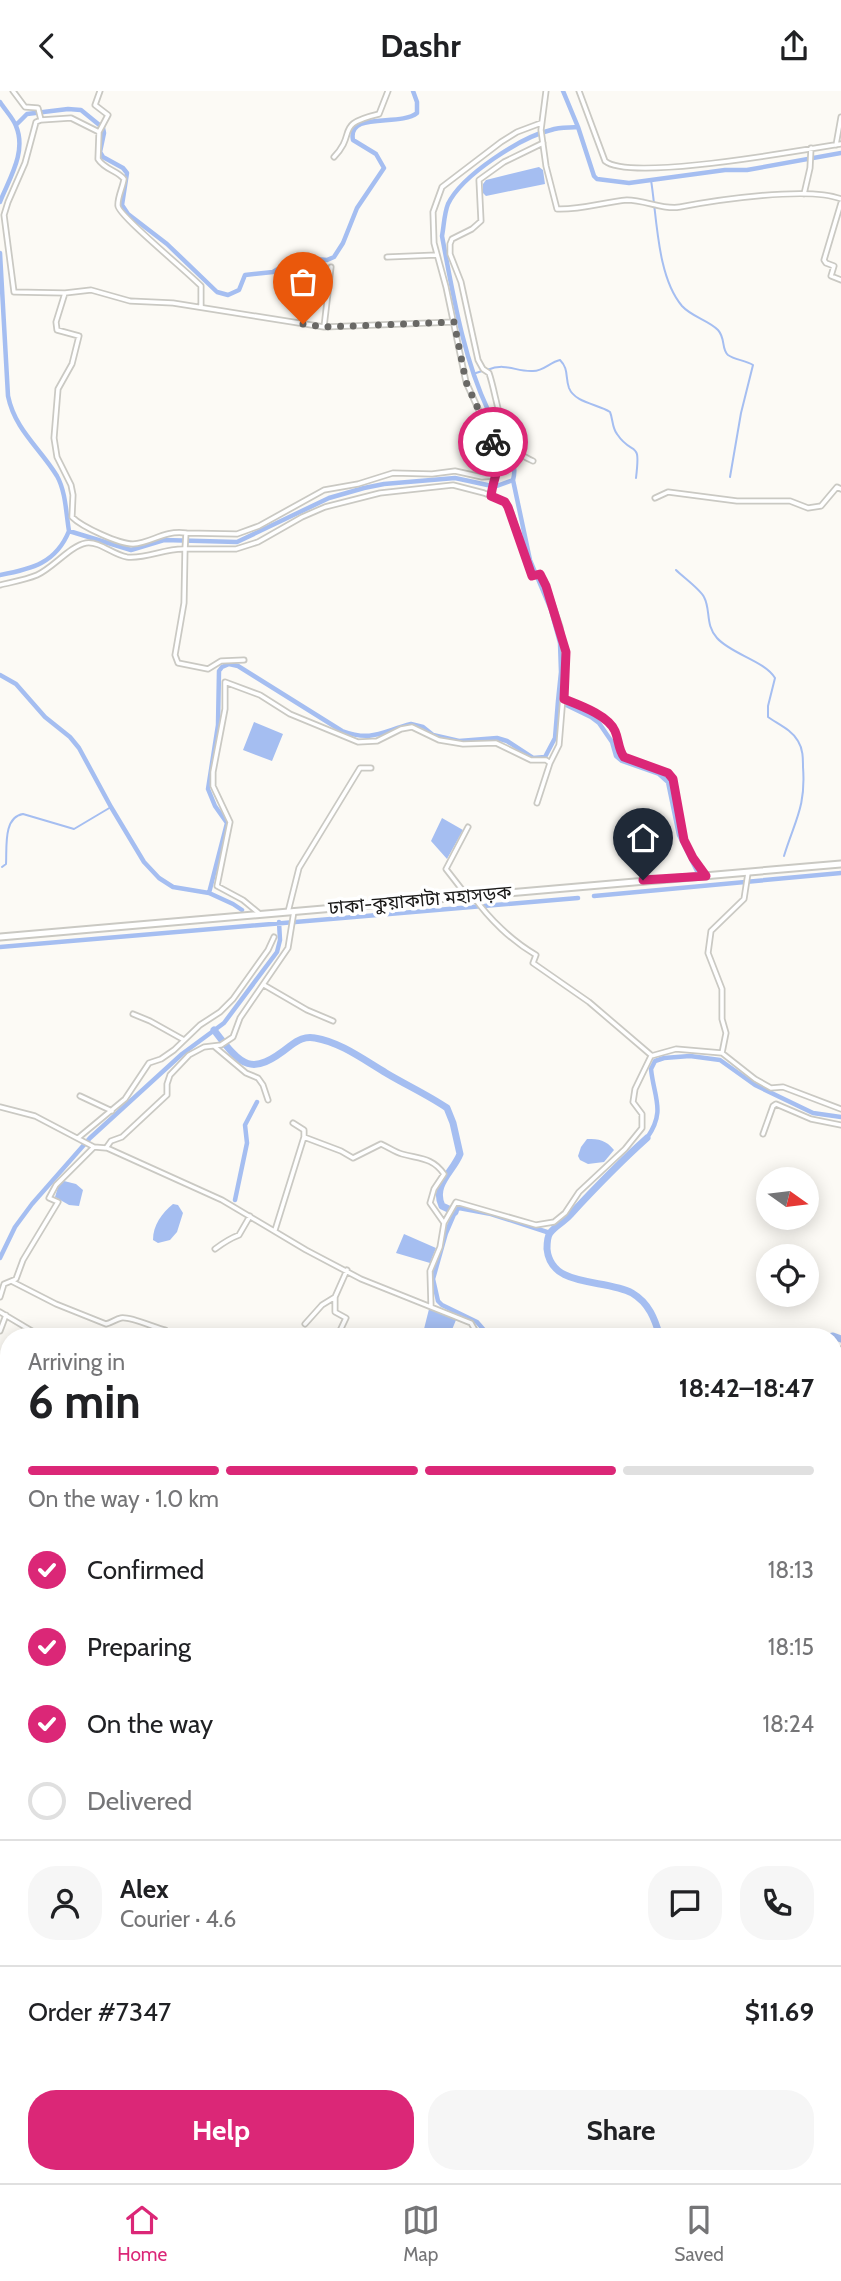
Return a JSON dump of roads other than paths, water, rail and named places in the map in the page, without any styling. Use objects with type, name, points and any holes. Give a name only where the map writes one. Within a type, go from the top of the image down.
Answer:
[{"type":"main road","name":"ঢাকা-কুয়াকাটা মহাসড়ক","points":[[0,937],[841,864]]},
{"type":"street","points":[[13,91],[25,107],[39,109],[41,119]]},
{"type":"street","points":[[100,91],[95,105],[108,115],[100,131],[97,159],[124,179],[118,200],[119,210],[201,286],[201,307]]},
{"type":"street","points":[[334,157],[343,148],[350,125],[357,119],[379,114],[388,91]]},
{"type":"street","points":[[546,91],[541,133],[557,209],[628,200],[679,208],[710,200],[827,195],[841,201],[824,260],[834,266],[831,276],[841,280]]},
{"type":"street","points":[[579,91],[608,165],[623,168],[714,163],[839,145],[841,117]]},
{"type":"street","points":[[100,131],[71,118],[41,119],[36,122],[25,163],[4,215],[14,292],[65,293],[91,290],[130,301],[201,307],[324,327],[454,322]]},
{"type":"street","points":[[491,496],[499,455],[466,382],[432,228],[436,199],[442,187],[501,142],[517,132],[541,123]]},
{"type":"street","points":[[533,461],[520,456],[499,415],[489,373],[478,360],[461,282],[450,254],[450,244],[455,236],[472,229],[481,221],[480,180],[504,162],[543,143]]},
{"type":"street","points":[[804,194],[811,148]]},
{"type":"street","points":[[387,257],[437,255]]},
{"type":"street","points":[[324,327],[331,267]]},
{"type":"street","points":[[65,293],[56,322],[57,330],[79,336],[72,364],[58,389],[54,438],[57,457],[71,485],[72,517],[87,527],[129,544],[168,532],[186,535],[237,534],[259,526],[324,490],[393,473],[432,474],[455,471],[482,477],[494,476]]},
{"type":"street","points":[[0,585],[36,575],[86,543],[130,557],[185,547],[236,549],[258,542],[313,512],[380,493],[453,485],[491,496],[505,502],[532,576],[537,575],[546,586],[566,652],[559,745],[537,803]]},
{"type":"street","points":[[654,498],[668,492],[737,501],[790,501],[808,508],[821,506],[837,487],[841,489]]},
{"type":"street","points":[[186,535],[184,603],[176,655],[178,663],[208,670],[221,661],[244,660]]},
{"type":"street","points":[[260,914],[243,900],[217,886],[230,822],[227,812],[216,797],[212,778],[225,709],[225,682],[260,695],[290,714],[358,743],[377,741],[401,729],[412,727],[434,739],[463,744],[499,744],[527,759],[539,762],[546,760],[550,763]]},
{"type":"street","points":[[564,699],[607,721],[615,731],[624,757],[668,773],[673,779],[684,840],[706,876]]},
{"type":"street","points":[[106,1148],[111,1141],[122,1137],[167,1095],[170,1075],[189,1055],[204,1047],[221,1045],[233,1037],[240,1018],[288,948],[299,868],[360,768],[371,768]]},
{"type":"street","points":[[468,827],[446,869],[497,923],[536,955],[533,963],[589,1002],[651,1056]]},
{"type":"street","points":[[722,1053],[726,1033],[722,1019],[722,989],[708,953],[711,930],[744,899],[748,873]]},
{"type":"street","points":[[78,1138],[125,1099],[149,1063],[161,1059],[233,999],[268,950],[274,937]]},
{"type":"street","points":[[264,985],[333,1021]]},
{"type":"street","points":[[133,1014],[184,1040]]},
{"type":"street","points":[[214,1045],[246,1073],[258,1078],[264,1085],[268,1100]]},
{"type":"street","points":[[431,1306],[428,1278],[440,1247],[444,1223],[456,1202],[536,1225],[554,1222],[565,1213],[579,1192],[625,1149],[642,1128],[642,1114],[633,1102],[635,1090],[651,1056],[676,1049],[722,1053],[755,1079],[771,1087],[783,1087],[841,1109]]},
{"type":"street","points":[[80,1096],[111,1111]]},
{"type":"street","points":[[764,1134],[776,1104],[811,1119],[841,1125]]},
{"type":"street","points":[[0,1107],[35,1116],[94,1147],[106,1148],[222,1200],[382,1288],[471,1323],[474,1328]]},
{"type":"street","points":[[275,1231],[304,1135],[304,1130],[293,1123]]},
{"type":"street","points":[[304,1135],[353,1158],[381,1144],[400,1154],[421,1156],[439,1167],[443,1174],[430,1203],[444,1223]]},
{"type":"street","points":[[0,1297],[4,1284],[16,1279],[23,1260],[58,1202],[49,1198],[56,1185],[94,1147]]},
{"type":"street","points":[[215,1249],[227,1243],[232,1236],[239,1235],[250,1216]]},
{"type":"street","points":[[341,1328],[346,1318],[335,1312],[335,1297],[347,1270]]},
{"type":"street","points":[[11,1281],[56,1304],[106,1324],[130,1317],[139,1323],[158,1328]]},
{"type":"street","points":[[305,1324],[322,1305],[335,1297]]},
{"type":"street","points":[[0,1312],[27,1328]]},
{"type":"street","points":[[1,1328],[6,1315]]},
{"type":"water","points":[[539,167],[543,170],[545,184],[486,196],[483,193],[486,180]]},
{"type":"water","points":[[254,722],[283,734],[272,761],[243,750]]},
{"type":"water","points":[[442,818],[463,830],[447,859],[431,841]]},
{"type":"water","points":[[587,1139],[602,1141],[614,1150],[604,1162],[588,1164],[578,1156]]},
{"type":"water","points":[[64,1181],[76,1184],[83,1190],[79,1206],[69,1205],[55,1197],[58,1187]]},
{"type":"water","points":[[173,1204],[178,1205],[183,1213],[177,1232],[170,1240],[158,1243],[153,1240],[156,1224]]},
{"type":"water","points":[[404,1234],[436,1248],[430,1263],[396,1253]]},
{"type":"water","points":[[429,1309],[456,1320],[453,1328],[424,1328]]},
{"type":"waterway","points":[[16,125],[27,114],[81,110],[103,128],[100,152],[103,157],[127,173],[122,205],[128,214],[167,244],[217,292],[228,295],[239,290],[245,275],[273,272],[303,258],[327,260],[334,257],[343,243],[357,208],[384,168],[376,154],[353,140],[353,131],[366,122],[399,119],[417,113],[413,91]]},
{"type":"waterway","points":[[494,487],[513,480],[513,462],[479,390],[465,347],[442,236],[445,216],[455,193],[494,159],[539,134],[558,128],[578,127],[563,91]]},
{"type":"waterway","points":[[0,102],[13,120],[19,136],[16,165],[0,202]]},
{"type":"waterway","points":[[578,127],[594,176],[597,179],[629,183],[725,170],[747,170],[841,153]]},
{"type":"waterway","points":[[651,180],[663,263],[674,294],[686,310],[718,330],[728,355],[753,365],[730,477]]},
{"type":"waterway","points":[[0,253],[8,396],[22,429],[60,482],[69,531]]},
{"type":"waterway","points":[[487,370],[506,367],[537,371],[560,360],[565,367],[572,393],[581,400],[610,412],[615,432],[636,452],[636,478]]},
{"type":"waterway","points":[[473,374],[482,371]]},
{"type":"waterway","points":[[0,575],[42,563],[57,551],[69,531],[131,550],[164,540],[237,542],[329,498],[364,488],[455,478],[492,486]]},
{"type":"waterway","points":[[513,480],[530,560],[551,610],[560,643],[558,701],[599,723],[612,742],[616,756],[622,761],[659,774],[668,782],[679,835],[698,873]]},
{"type":"waterway","points":[[676,570],[704,597],[709,623],[717,638],[764,667],[775,678],[768,717],[795,737],[801,747],[803,760],[803,793],[784,856]]},
{"type":"waterway","points":[[209,893],[227,823],[215,806],[208,789],[218,725],[219,671],[222,667],[229,664],[238,666],[342,731],[352,734],[376,735],[411,724],[423,727],[433,735],[459,741],[497,738],[507,741],[533,758],[545,757],[555,738],[558,701]]},
{"type":"waterway","points":[[0,675],[16,684],[45,717],[79,748],[144,862],[159,878],[173,887],[209,893],[242,910]]},
{"type":"waterway","points":[[2,867],[6,864],[9,827],[17,816],[23,814],[74,829],[111,807]]},
{"type":"waterway","points":[[594,896],[841,873]]},
{"type":"waterway","points":[[0,947],[578,898]]},
{"type":"waterway","points":[[0,1258],[15,1227],[32,1204],[90,1138],[182,1054],[224,1023],[277,952],[280,940],[279,922]]},
{"type":"waterway","points":[[214,1030],[240,1059],[256,1064],[266,1062],[302,1039],[311,1038],[334,1043],[447,1108],[460,1154],[441,1185],[440,1198],[442,1206],[455,1212]]},
{"type":"waterway","points":[[647,1138],[657,1112],[651,1069],[655,1061],[664,1058],[690,1056],[720,1060],[755,1085],[813,1113],[841,1117]]},
{"type":"waterway","points":[[235,1200],[247,1143],[245,1125],[257,1102]]},
{"type":"waterway","points":[[647,1138],[552,1231],[548,1236],[547,1249],[551,1262],[558,1271],[569,1277],[621,1288],[638,1297],[650,1312],[657,1328]]},
{"type":"waterway","points":[[482,1328],[477,1322],[438,1301],[433,1279],[455,1212],[459,1208],[491,1214],[550,1233]]}]
